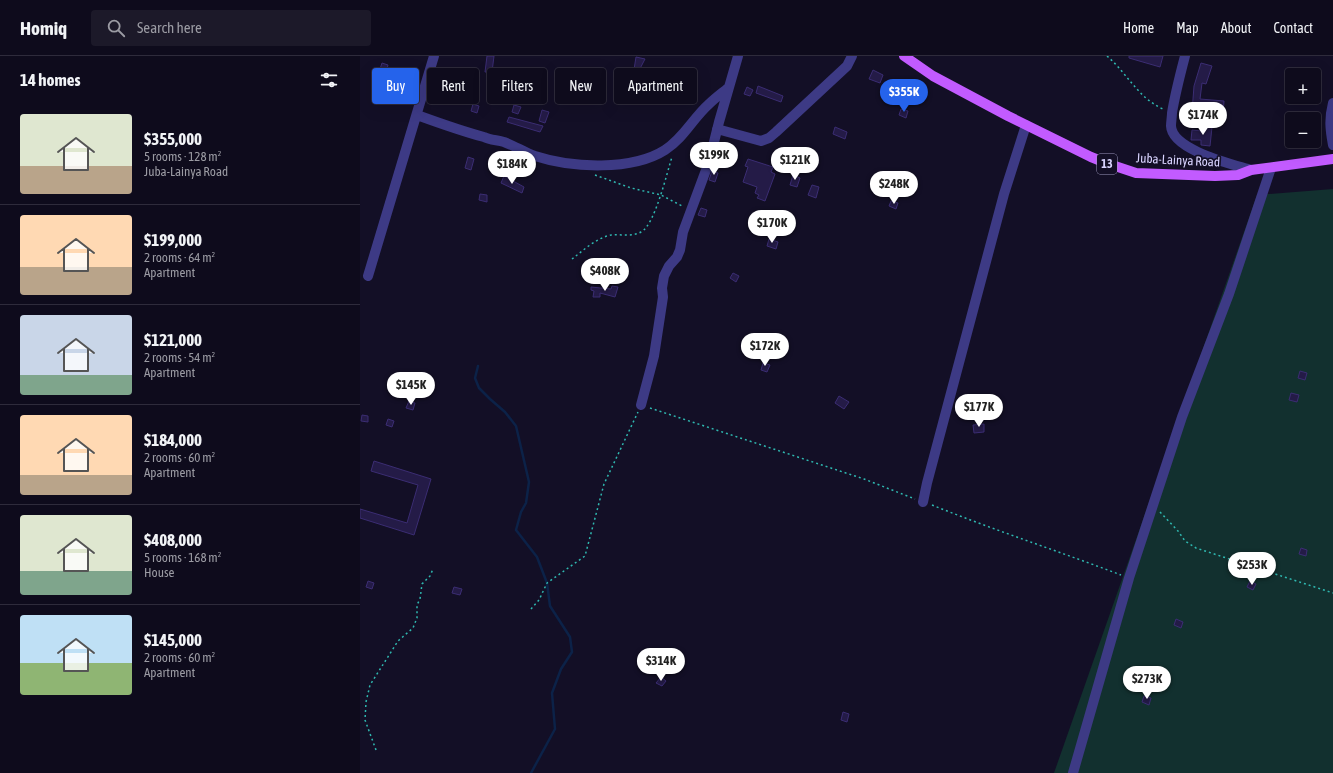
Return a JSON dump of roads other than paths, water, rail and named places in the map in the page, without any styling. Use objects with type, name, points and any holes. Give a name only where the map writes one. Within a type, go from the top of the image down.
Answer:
[{"type":"main road","name":"Juba-Lainya Road","points":[[904,56],[933,76],[1026,125],[1098,160],[1136,173],[1215,176],[1238,175],[1252,170],[1333,159]]},
{"type":"street","points":[[368,276],[434,56]]},
{"type":"street","points":[[641,405],[654,356],[663,297],[662,288],[664,276],[680,250],[683,232],[709,162],[728,88],[738,56]]},
{"type":"street","points":[[717,129],[761,141],[769,138],[847,66],[852,56]]},
{"type":"street","points":[[1185,56],[1174,97],[1171,127],[1174,136],[1193,149],[1212,158],[1252,170]]},
{"type":"street","points":[[417,115],[485,138],[509,144],[535,156],[571,163],[606,165],[634,163],[664,151],[676,143],[709,104],[728,88]]},
{"type":"street","points":[[1333,103],[1330,124],[1333,146]]},
{"type":"street","points":[[923,502],[1004,194],[1026,125]]},
{"type":"street","points":[[1073,773],[1129,578],[1153,504],[1182,416],[1229,294],[1271,168]]},
{"type":"waterway","points":[[478,366],[475,378],[479,388],[505,412],[516,426],[529,482],[526,503],[521,512],[516,530],[537,557],[547,583],[550,606],[570,637],[572,652],[561,669],[552,693],[555,729],[531,773]]}]
